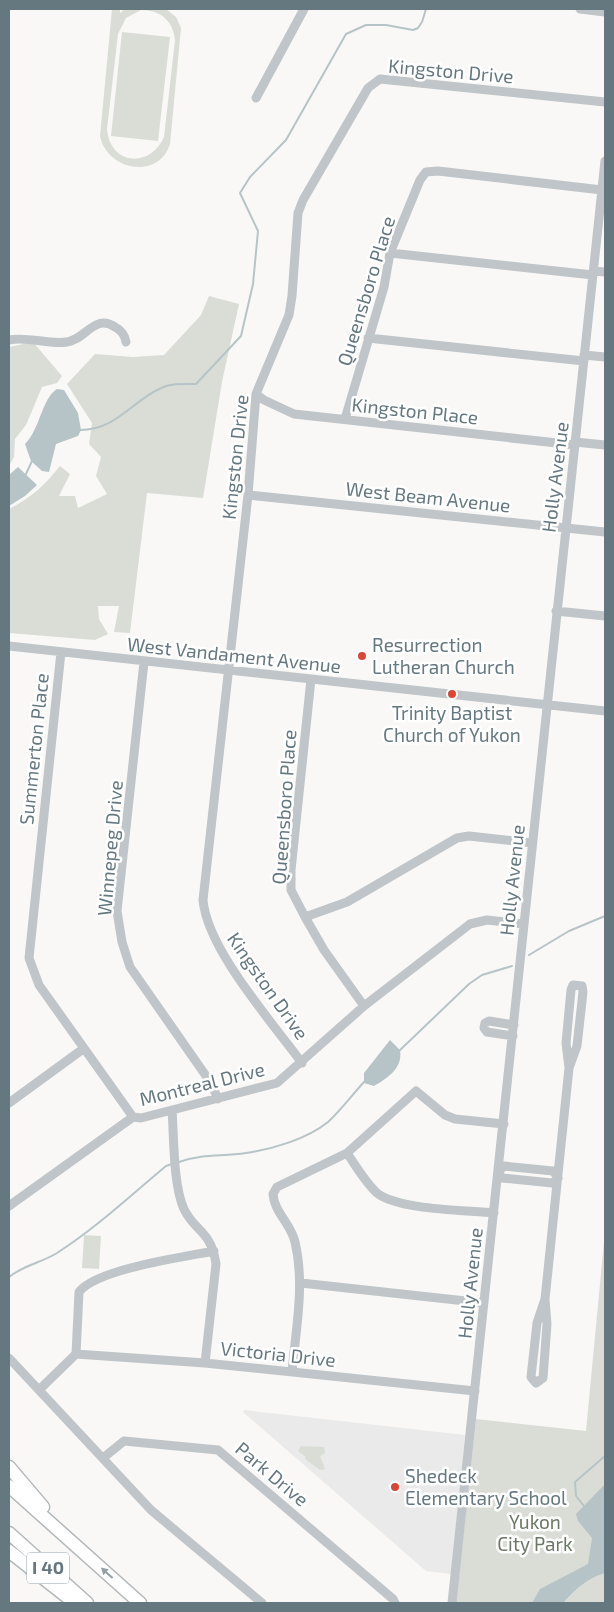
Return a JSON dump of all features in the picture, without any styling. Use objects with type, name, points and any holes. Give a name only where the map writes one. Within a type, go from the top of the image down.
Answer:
[{"type":"highway","points":[[9,1468],[74,1544]]},
{"type":"highway","name":"I 40","points":[[9,1486],[140,1603]]},
{"type":"highway","name":"I 40","points":[[9,1533],[87,1603]]},
{"type":"highway","points":[[9,1552],[75,1603]]},
{"type":"street","points":[[256,98],[304,9]]},
{"type":"street","points":[[580,9],[605,12]]},
{"type":"street","name":"Kingston Drive","points":[[302,1063],[222,954],[204,914],[248,494],[256,394],[289,315],[298,213],[303,200],[368,88],[380,79],[605,102]]},
{"type":"street","name":"Holly Avenue","points":[[452,1603],[476,1392],[556,611],[605,161]]},
{"type":"street","name":"Queensboro Place","points":[[344,419],[384,287],[390,253],[420,180],[426,172],[438,171],[603,188]]},
{"type":"street","points":[[390,253],[593,273],[605,272]]},
{"type":"street","points":[[9,340],[22,338],[66,343],[73,341],[96,324],[103,324],[118,328],[125,337],[126,342]]},
{"type":"street","points":[[368,338],[584,358],[605,357]]},
{"type":"street","name":"Kingston Place","points":[[256,394],[264,400],[294,414],[575,444],[605,445]]},
{"type":"street","name":"West Beam Avenue","points":[[248,494],[605,532]]},
{"type":"street","points":[[556,611],[605,616]]},
{"type":"street","name":"West Vandament Avenue","points":[[9,646],[605,711]]},
{"type":"street","name":"Summerton Place","points":[[61,652],[29,958],[39,985],[133,1117]]},
{"type":"street","name":"Winnepeg Drive","points":[[144,662],[118,912],[122,942],[130,967],[211,1083],[218,1098]]},
{"type":"street","name":"Queensboro Place","points":[[311,680],[291,870],[291,890],[324,950],[364,1006]]},
{"type":"street","points":[[305,917],[348,902],[457,838],[469,836],[532,843]]},
{"type":"street","name":"Montreal Drive","points":[[9,1206],[133,1117],[141,1118],[277,1083],[302,1063],[364,1006],[470,924],[487,920],[524,924]]},
{"type":"street","points":[[545,1299],[548,1324],[543,1378],[536,1383],[531,1377],[536,1332],[545,1299],[558,1178],[569,1068],[566,1043],[571,990],[573,985],[578,984],[582,986],[583,992],[577,1046],[569,1068]]},
{"type":"street","points":[[513,1036],[488,1032],[484,1028],[485,1023],[489,1021],[514,1024]]},
{"type":"street","points":[[9,1103],[83,1048]]},
{"type":"street","points":[[292,1372],[301,1283],[292,1230],[273,1203],[272,1194],[277,1187],[347,1153],[416,1091],[445,1115],[455,1119],[504,1124]]},
{"type":"street","points":[[172,1110],[179,1194],[185,1210],[208,1237],[214,1251],[216,1264],[205,1363]]},
{"type":"street","points":[[347,1153],[368,1184],[388,1200],[404,1204],[494,1213]]},
{"type":"street","points":[[498,1172],[502,1178],[552,1183],[558,1178]]},
{"type":"street","points":[[40,1389],[76,1354],[79,1292],[85,1285],[132,1268],[214,1251]]},
{"type":"street","points":[[301,1283],[484,1302]]},
{"type":"street","name":"Victoria Drive","points":[[76,1354],[205,1363],[476,1392]]},
{"type":"street","points":[[9,1358],[151,1510],[262,1603]]},
{"type":"street","name":"Park Drive","points":[[103,1458],[124,1440],[218,1450],[393,1599],[395,1603]]},
{"type":"shaded area","points":[[57,389],[64,390],[78,413],[81,430],[78,436],[56,444],[49,472],[42,471],[31,461],[25,444],[30,438],[48,399]]},
{"type":"shaded area","points":[[18,467],[37,485],[25,496],[9,506],[9,475]]},
{"type":"shaded area","points":[[390,1040],[400,1050],[397,1067],[389,1076],[374,1086],[364,1083],[364,1073]]},
{"type":"shaded area","name":"Shedeck Elementary School","points":[[244,1410],[465,1435],[451,1574],[426,1571],[243,1412]]},
{"type":"shaded area","points":[[605,1484],[605,1573],[582,1585],[563,1603],[532,1603],[540,1589],[588,1564],[592,1538],[578,1521],[576,1514]]},
{"type":"green space","points":[[112,9],[120,9],[120,13],[125,9],[166,9],[176,17],[181,28],[170,144],[164,155],[155,163],[145,167],[134,167],[112,157],[105,148],[100,136]],"holes":[[[141,10],[160,14],[169,22],[175,40],[164,137],[158,147],[150,154],[141,158],[131,158],[123,156],[115,150],[107,129],[118,34],[126,18]]]},
{"type":"green space","points":[[122,32],[170,37],[158,141],[111,136]]},
{"type":"green space","points":[[209,296],[239,304],[222,382],[203,498],[147,493],[130,633],[114,632],[119,606],[98,606],[99,619],[108,634],[95,640],[9,633],[9,509],[37,490],[60,466],[70,474],[59,496],[75,496],[78,508],[107,494],[96,476],[101,457],[89,444],[92,423],[67,384],[95,354],[133,357],[164,355],[201,315]]},
{"type":"green space","points":[[33,342],[62,376],[57,383],[42,387],[26,425],[15,439],[14,457],[9,466],[9,347]]},
{"type":"green space","name":"Yukon City Park","points":[[605,1231],[605,1603],[456,1603],[476,1419],[586,1431]]},
{"type":"green space","points":[[84,1235],[101,1236],[99,1269],[82,1268]]},
{"type":"green space","points":[[301,1446],[324,1447],[325,1453],[320,1456],[325,1469],[320,1470],[305,1459],[306,1457],[298,1451]]},
{"type":"waterway","points":[[79,430],[92,429],[113,421],[141,400],[165,386],[196,384],[241,336],[253,284],[258,231],[240,193],[250,177],[286,140],[346,34],[366,25],[386,25],[413,30],[418,28],[422,22],[426,9]]},
{"type":"waterway","points":[[26,474],[32,461]]},
{"type":"waterway","points":[[529,955],[569,931],[605,916]]},
{"type":"waterway","points":[[399,1051],[469,984],[482,975],[512,966]]},
{"type":"waterway","points":[[179,1162],[197,1157],[256,1151],[300,1138],[328,1122],[364,1082]]},
{"type":"waterway","points":[[9,1277],[57,1253],[113,1211],[166,1166],[172,1164]]},
{"type":"waterway","points":[[584,1506],[576,1496],[575,1482],[605,1456]]},
{"type":"place","name":"Resurrection Lutheran Church","points":[[362,656]]},
{"type":"place","name":"Trinity Baptist Church of Yukon","points":[[452,694]]},
{"type":"place","name":"Shedeck Elementary School","points":[[395,1487]]}]
